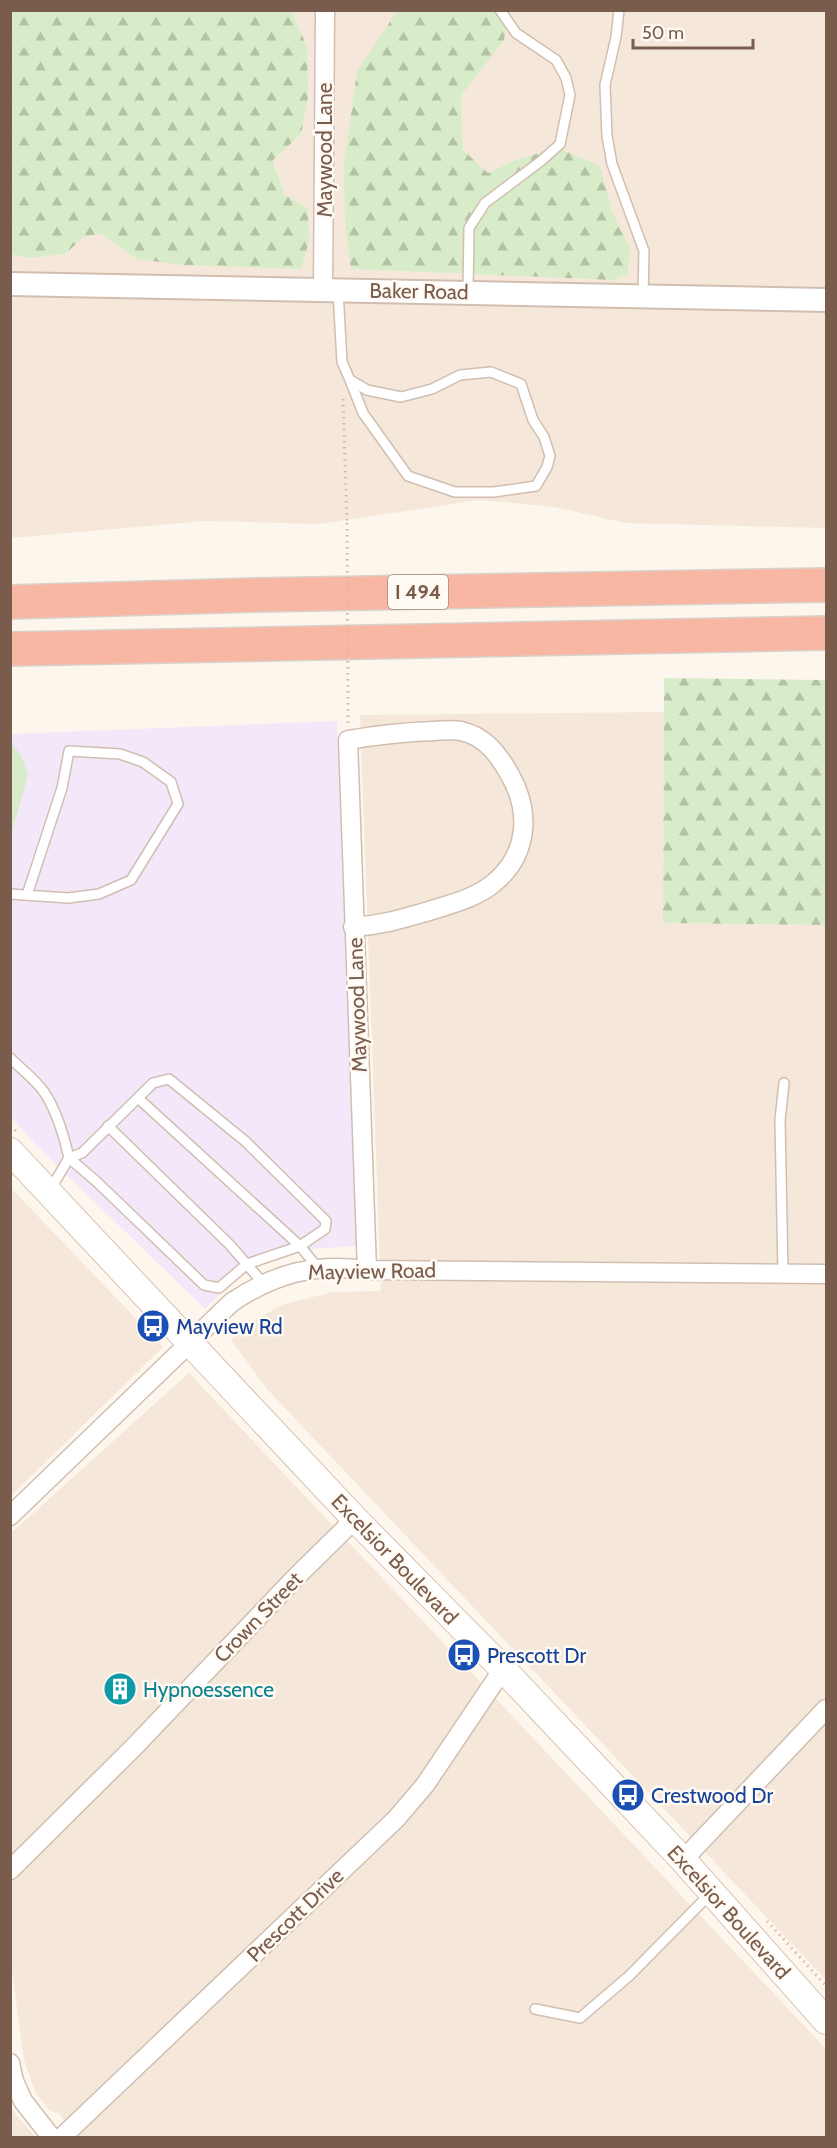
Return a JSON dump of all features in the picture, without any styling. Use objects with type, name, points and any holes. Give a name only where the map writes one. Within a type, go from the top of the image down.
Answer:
[{"type":"highway","name":"I 494","points":[[10,602],[255,595],[826,585]]},
{"type":"highway","name":"I 494","points":[[10,649],[826,633]]},
{"type":"main road","name":"Excelsior Boulevard","points":[[10,1152],[355,1519],[502,1669],[683,1860],[826,2021]]},
{"type":"street","name":"Maywood Lane","points":[[325,10],[331,289]]},
{"type":"street","name":"Baker Road","points":[[10,284],[826,300]]},
{"type":"street","name":"Maywood Lane","points":[[354,927],[382,925],[466,899],[496,882],[509,867],[524,833],[521,798],[511,777],[490,746],[476,736],[460,730],[348,740],[354,927],[367,1269]]},
{"type":"street","name":"Mayview Road","points":[[10,1516],[232,1302],[263,1283],[284,1275],[318,1268],[348,1267],[826,1274]]},
{"type":"street","name":"Crown Street","points":[[10,1870],[134,1747],[296,1576],[355,1519]]},
{"type":"street","name":"Prescott Drive","points":[[61,2138],[396,1819],[424,1785],[502,1669]]},
{"type":"street","points":[[683,1860],[826,1709]]},
{"type":"street","points":[[10,2062],[14,2081],[23,2101],[52,2138]]},
{"type":"lane","points":[[468,292],[469,228],[485,203],[560,144],[570,95],[566,78],[556,60],[516,33],[500,10]]},
{"type":"lane","points":[[619,10],[616,37],[605,85],[607,136],[612,164],[644,251],[643,296]]},
{"type":"lane","points":[[331,289],[338,319],[342,362],[363,413],[408,476],[455,492],[494,492],[536,486],[548,467],[550,456],[547,446],[533,420],[521,384],[492,372],[460,375],[432,389],[401,397],[367,390],[350,380]]},
{"type":"lane","points":[[10,894],[68,898],[99,894],[131,880],[178,804],[171,782],[142,762],[120,754],[69,751],[62,788],[27,895]]},
{"type":"lane","points":[[10,1058],[42,1090],[51,1103],[69,1158],[98,1182],[204,1285],[219,1288],[247,1264],[300,1246],[325,1229],[326,1221],[245,1141],[169,1079],[153,1083],[82,1153],[69,1158],[48,1192]]},
{"type":"lane","points":[[783,1274],[780,1120],[784,1083]]},
{"type":"lane","points":[[138,1098],[300,1246],[318,1268]]},
{"type":"lane","points":[[108,1126],[222,1237],[263,1283]]},
{"type":"lane","points":[[535,2009],[580,2018],[629,1976],[712,1892]]},
{"type":"path","points":[[343,396],[347,523],[348,715]]},
{"type":"shaded area","points":[[292,11],[397,11],[357,73],[344,165],[351,269],[613,280],[628,274],[630,248],[612,211],[600,166],[515,160],[488,173],[463,150],[461,96],[504,40],[509,11],[826,11],[826,528],[625,523],[555,507],[480,500],[319,524],[205,521],[11,538],[11,254],[30,258],[65,254],[85,235],[102,234],[137,259],[284,194],[273,159],[301,134],[307,47]]},
{"type":"shaded area","points":[[664,712],[663,923],[826,925],[826,1980],[267,1389],[231,1340],[247,1324],[284,1304],[333,1292],[381,1291],[360,715]]},
{"type":"shaded area","points":[[337,721],[359,1246],[310,1249],[268,1261],[232,1282],[205,1309],[35,1144],[11,1117],[11,734]]},
{"type":"shaded area","points":[[11,1188],[163,1347],[11,1496]]},
{"type":"shaded area","points":[[189,1373],[826,2049],[826,2137],[75,2137],[60,2114],[49,2110],[35,2092],[24,2060],[11,1964],[10,1534]]},
{"type":"shaded area","points":[[10,2105],[16,2115],[36,2137],[11,2137]]},
{"type":"green space","points":[[11,10],[292,11],[307,47],[308,97],[301,134],[273,160],[284,194],[308,209],[309,241],[301,269],[183,265],[137,259],[101,234],[85,236],[65,254],[30,258],[11,254]]},
{"type":"green space","points":[[397,11],[509,11],[504,40],[461,96],[463,150],[488,173],[515,160],[558,148],[600,166],[612,211],[630,248],[628,274],[613,280],[351,269],[345,223],[344,165],[357,72]]},
{"type":"green space","points":[[664,678],[826,680],[826,925],[663,923]]},
{"type":"green space","points":[[10,742],[21,755],[28,775],[12,832],[10,832]]},
{"type":"place","name":"Mayview Rd","points":[[153,1326]]},
{"type":"place","name":"Prescott Dr","points":[[464,1655]]},
{"type":"place","name":"Hypnoessence","points":[[120,1689]]},
{"type":"place","name":"Crestwood Dr","points":[[628,1795]]}]
